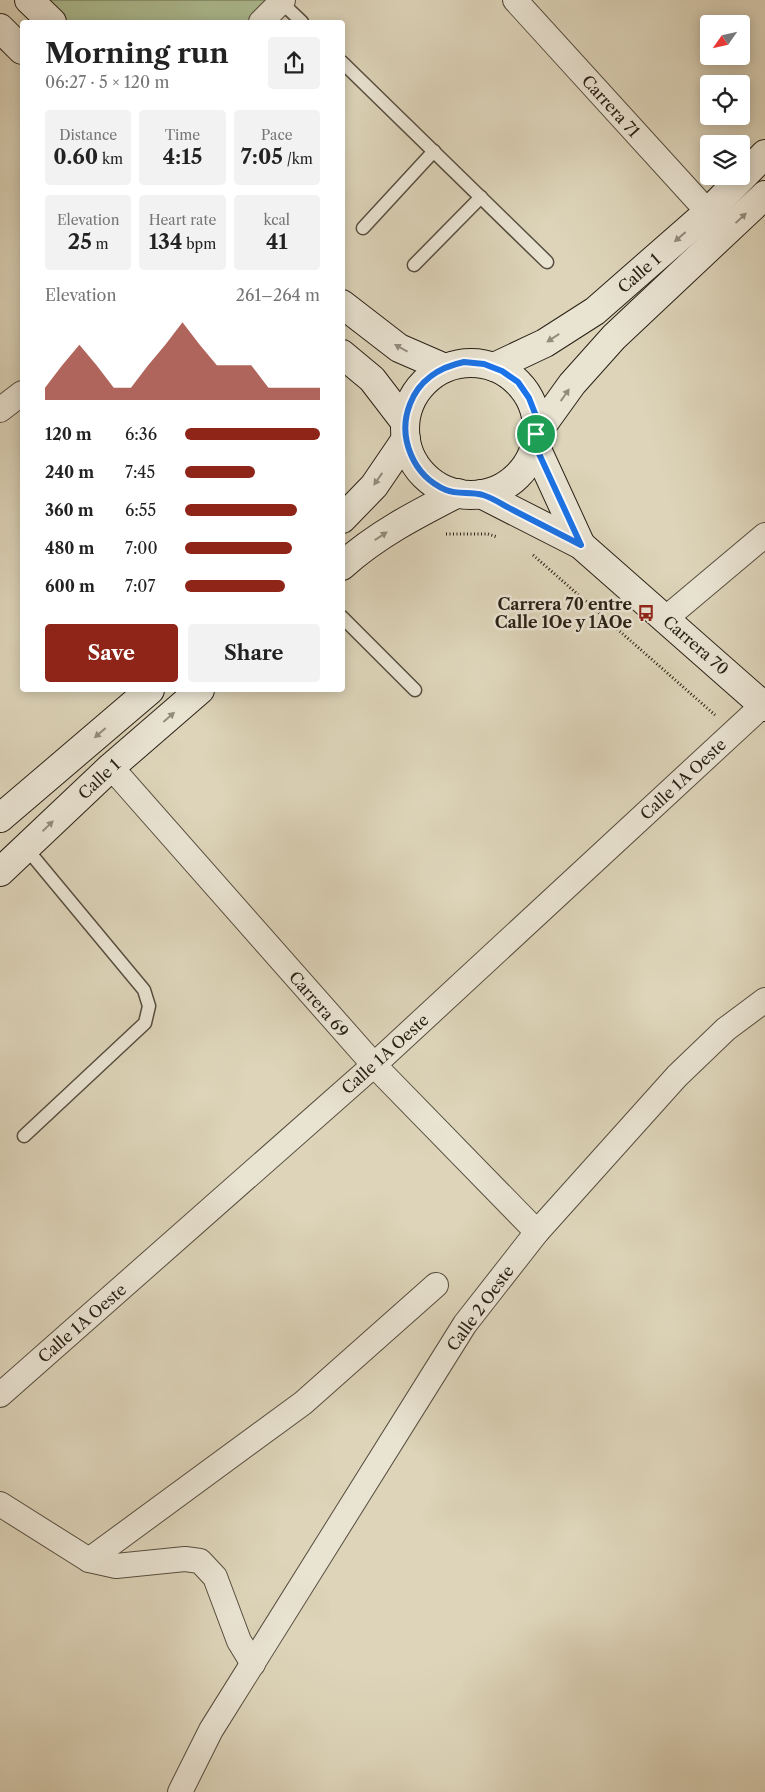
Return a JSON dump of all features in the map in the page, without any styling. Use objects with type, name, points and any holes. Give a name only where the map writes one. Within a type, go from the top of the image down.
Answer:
[{"type":"street","points":[[29,0],[50,20]]},
{"type":"street","name":"Carrera 71","points":[[515,0],[708,212]]},
{"type":"street","points":[[263,20],[282,1]]},
{"type":"street","name":"Calle 1","points":[[494,367],[545,343],[595,311],[708,212],[765,154]]},
{"type":"street","name":"Calle 1","points":[[536,440],[572,384],[614,336],[765,195]]},
{"type":"street","points":[[345,306],[399,348],[445,368]]},
{"type":"street","points":[[345,356],[372,379],[406,431],[415,464],[424,474],[439,486],[470,494]]},
{"type":"street","points":[[345,516],[374,486],[406,431],[410,403],[428,378],[445,368],[464,362],[494,367],[518,382],[529,398],[536,416],[536,440],[524,468],[516,478],[505,485],[470,494],[407,519],[360,550],[345,563]]},
{"type":"street","points":[[0,410],[20,395]]},
{"type":"street","name":"Carrera 70","points":[[536,440],[581,545]]},
{"type":"street","name":"Carrera 70","points":[[470,494],[581,545],[764,706]]},
{"type":"street","points":[[665,618],[765,535]]},
{"type":"street","name":"Calle 1","points":[[0,818],[148,692]]},
{"type":"street","name":"Calle 1","points":[[0,872],[111,767],[198,692]]},
{"type":"street","name":"Calle 1A Oeste","points":[[0,1395],[374,1065],[764,706]]},
{"type":"street","name":"Carrera 69","points":[[111,767],[374,1065],[536,1232]]},
{"type":"street","name":"Calle 2 Oeste","points":[[180,1792],[211,1730],[465,1324],[536,1232],[677,1076],[726,1029],[765,1000]]},
{"type":"street","points":[[89,1560],[303,1403],[436,1285]]},
{"type":"street","points":[[0,1504],[89,1560],[116,1566],[185,1559],[200,1561],[215,1577],[240,1640],[253,1664]]},
{"type":"lane","points":[[282,1],[300,20]]},
{"type":"lane","points":[[345,65],[547,262]]},
{"type":"lane","points":[[363,228],[434,151]]},
{"type":"lane","points":[[414,265],[481,197]]},
{"type":"lane","points":[[345,620],[415,690]]},
{"type":"lane","points":[[24,1136],[144,1023],[149,1006],[144,990],[26,848]]},
{"type":"path","points":[[443,534],[488,534],[506,540]]},
{"type":"path","points":[[530,552],[734,732]]},
{"type":"green space","points":[[29,0],[283,0],[263,20],[50,20]]},
{"type":"place","name":"Carrera 70 entre Calle 1Oe y 1AOe","points":[[646,613]]},
{"type":"route","points":[[464,362],[494,367],[518,382],[533,406],[537,425],[536,434],[535,445],[581,545],[481,494],[458,493],[434,483],[415,464],[406,439],[405,422],[410,403],[421,385],[436,372],[464,362]]}]
